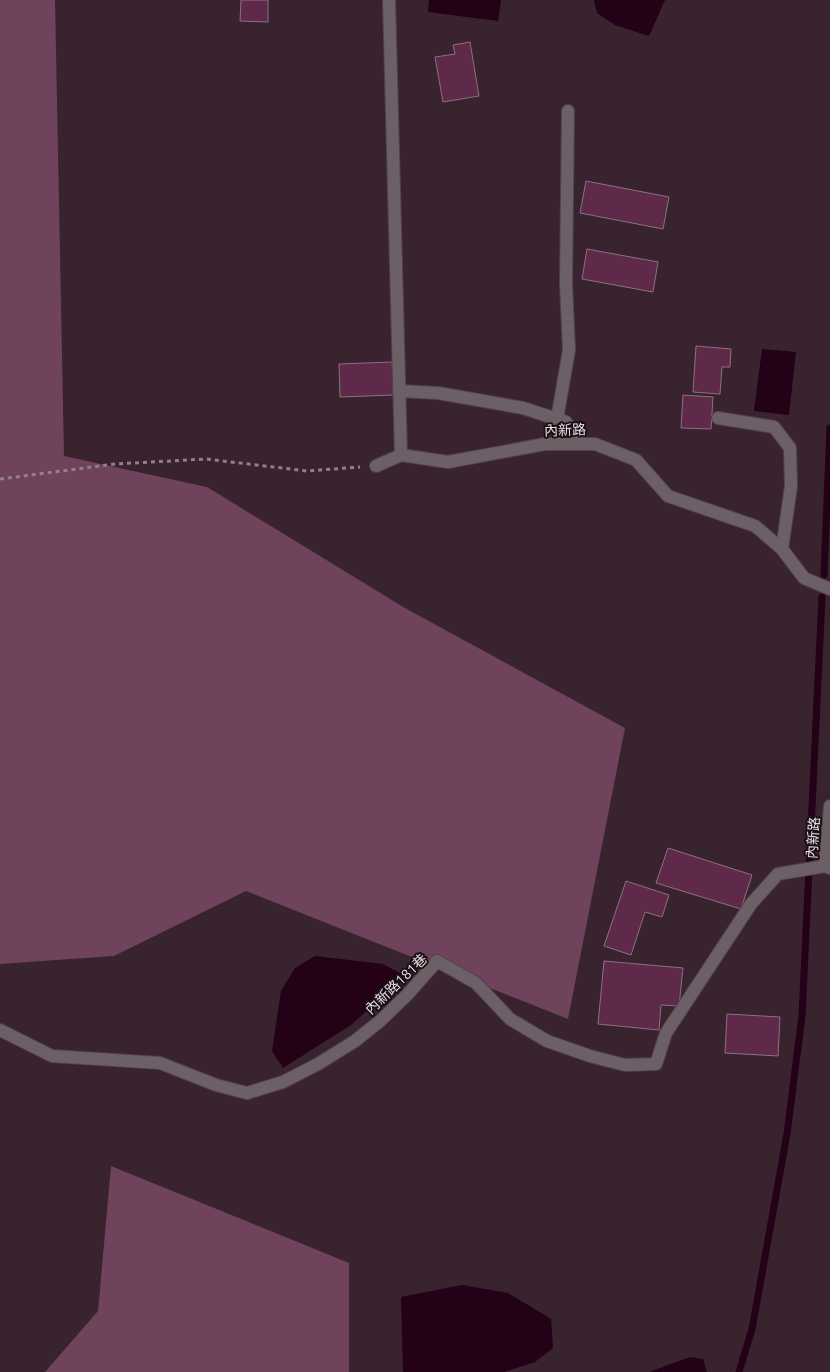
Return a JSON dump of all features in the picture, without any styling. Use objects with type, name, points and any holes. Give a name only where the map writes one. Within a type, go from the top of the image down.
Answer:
[{"type":"street","points":[[376,466],[401,455],[389,0]]},
{"type":"street","points":[[557,419],[569,350],[566,284],[568,111]]},
{"type":"street","points":[[399,391],[447,395],[523,408],[566,422],[582,444]]},
{"type":"street","points":[[718,418],[774,427],[790,448],[791,486],[782,549]]},
{"type":"street","name":"內新路","points":[[401,455],[448,462],[544,444],[595,444],[636,460],[668,496],[755,526],[782,549],[804,578],[830,589]]},
{"type":"street","name":"內新路","points":[[828,867],[830,806]]},
{"type":"street","name":"內新路181巷","points":[[0,1030],[52,1056],[160,1063],[216,1085],[247,1093],[283,1082],[318,1064],[355,1041],[380,1021],[407,995],[437,961],[476,983],[510,1019],[547,1041],[590,1056],[626,1065],[656,1064],[666,1032],[751,904],[778,874],[828,867]]},
{"type":"path","points":[[0,479],[115,464],[206,459],[308,471],[376,466]]},
{"type":"shaded area","points":[[0,0],[55,0],[64,456],[207,487],[405,608],[625,728],[568,1019],[246,891],[114,956],[0,964]]},
{"type":"shaded area","points":[[429,0],[501,0],[498,21],[428,12]]},
{"type":"shaded area","points":[[594,0],[665,0],[649,36],[615,25],[597,13]]},
{"type":"shaded area","points":[[762,349],[796,352],[789,415],[754,411]]},
{"type":"shaded area","points":[[315,956],[383,964],[405,976],[351,1025],[283,1068],[272,1051],[281,991],[295,968]]},
{"type":"shaded area","points":[[111,1166],[349,1263],[349,1372],[45,1372],[98,1311]]},
{"type":"shaded area","points":[[462,1285],[508,1293],[551,1319],[553,1348],[535,1362],[504,1372],[403,1372],[401,1297]]},
{"type":"shaded area","points":[[690,1357],[703,1359],[707,1372],[649,1372]]},
{"type":"building","points":[[241,0],[268,0],[268,22],[240,21]]},
{"type":"building","points":[[470,42],[479,96],[443,102],[435,57],[455,54],[453,45]]},
{"type":"building","points":[[586,181],[669,197],[663,229],[580,213]]},
{"type":"building","points":[[587,249],[658,262],[653,292],[582,279]]},
{"type":"building","points":[[696,346],[731,349],[730,367],[722,367],[720,394],[693,392]]},
{"type":"building","points":[[392,362],[394,395],[340,397],[339,364]]},
{"type":"building","points":[[683,395],[713,397],[711,429],[681,428]]},
{"type":"building","points":[[668,848],[752,875],[741,909],[656,883]]},
{"type":"building","points":[[626,881],[669,895],[662,917],[645,912],[631,955],[604,946]]},
{"type":"building","points":[[604,961],[683,968],[679,1006],[661,1005],[659,1030],[598,1024]]},
{"type":"building","points":[[727,1014],[780,1017],[778,1056],[725,1053]]},
{"type":"waterway","points":[[824,575],[830,428]]},
{"type":"waterway","points":[[739,1372],[752,1329],[787,1134],[802,1016],[822,597]]}]
